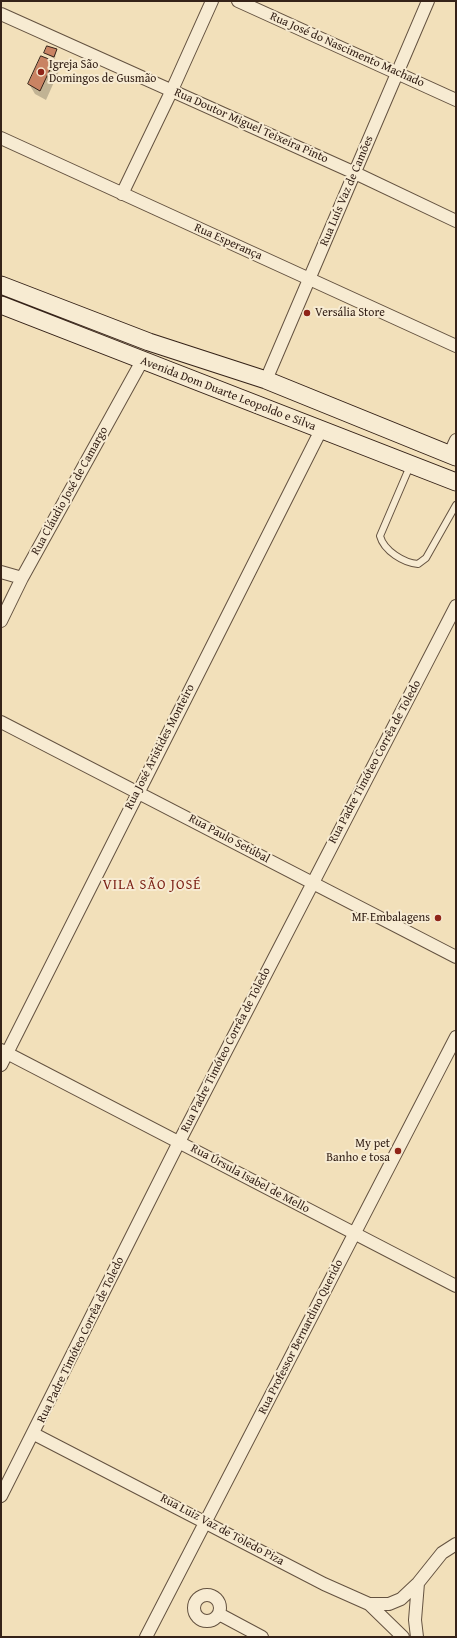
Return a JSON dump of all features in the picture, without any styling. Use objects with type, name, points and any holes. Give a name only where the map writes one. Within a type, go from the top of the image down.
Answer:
[{"type":"main road","name":"Avenida Dom Duarte Leopoldo e Silva","points":[[1,285],[149,342],[266,380],[454,450]]},
{"type":"main road","name":"Avenida Dom Duarte Leopoldo e Silva","points":[[1,305],[456,482]]},
{"type":"main road","points":[[142,361],[149,342]]},
{"type":"street","points":[[122,194],[172,90],[212,1]]},
{"type":"street","name":"Rua José do Nascimento Machado","points":[[238,1],[456,100]]},
{"type":"street","name":"Rua Luís Vaz de Camões","points":[[266,380],[428,1]]},
{"type":"street","name":"Rua Doutor Miguel Teixeira Pinto","points":[[1,14],[355,173],[456,221]]},
{"type":"street","name":"Rua Esperança","points":[[1,138],[456,346]]},
{"type":"street","name":"Rua Cláudio José de Camargo","points":[[1,622],[22,578],[142,361]]},
{"type":"street","name":"Rua José Aristides Monteiro","points":[[1,1065],[4,1052],[321,430]]},
{"type":"street","points":[[1,572],[22,578]]},
{"type":"street","name":"Rua Padre Timóteo Corrêa de Toledo","points":[[1,1496],[34,1434],[179,1142],[456,606]]},
{"type":"street","name":"Rua Paulo Setúbal","points":[[1,722],[456,957]]},
{"type":"street","name":"Rua Professor Bernardino Querido","points":[[146,1637],[456,1037]]},
{"type":"street","name":"Rua Úrsula Isabel de Mello","points":[[4,1052],[456,1286]]},
{"type":"street","name":"Rua Luiz Vaz de Toledo Piza","points":[[34,1434],[206,1521],[324,1584],[368,1604],[403,1637]]},
{"type":"street","points":[[368,1604],[389,1604],[401,1599],[418,1582],[442,1553],[456,1544]]},
{"type":"street","points":[[417,1637],[415,1620],[418,1582]]},
{"type":"street","points":[[219,1614],[262,1637]]},
{"type":"lane","points":[[410,464],[380,536],[386,548],[410,563],[418,564],[426,558],[456,505]]},
{"type":"building","points":[[47,46],[57,49],[54,57],[44,53]]},
{"type":"building","name":"Igreja São Domingos de Gusmão","points":[[41,56],[54,61],[40,91],[28,84]]},
{"type":"place","name":"Igreja São Domingos de Gusmão","points":[[41,72]]},
{"type":"place","name":"Versália Store","points":[[307,313]]},
{"type":"place","name":"MF Embalagens","points":[[438,918]]},
{"type":"place","name":"My pet Banho e tosa","points":[[398,1151]]},
{"type":"district","name":"VILA SÃO JOSÉ","points":[[152,885]]}]
